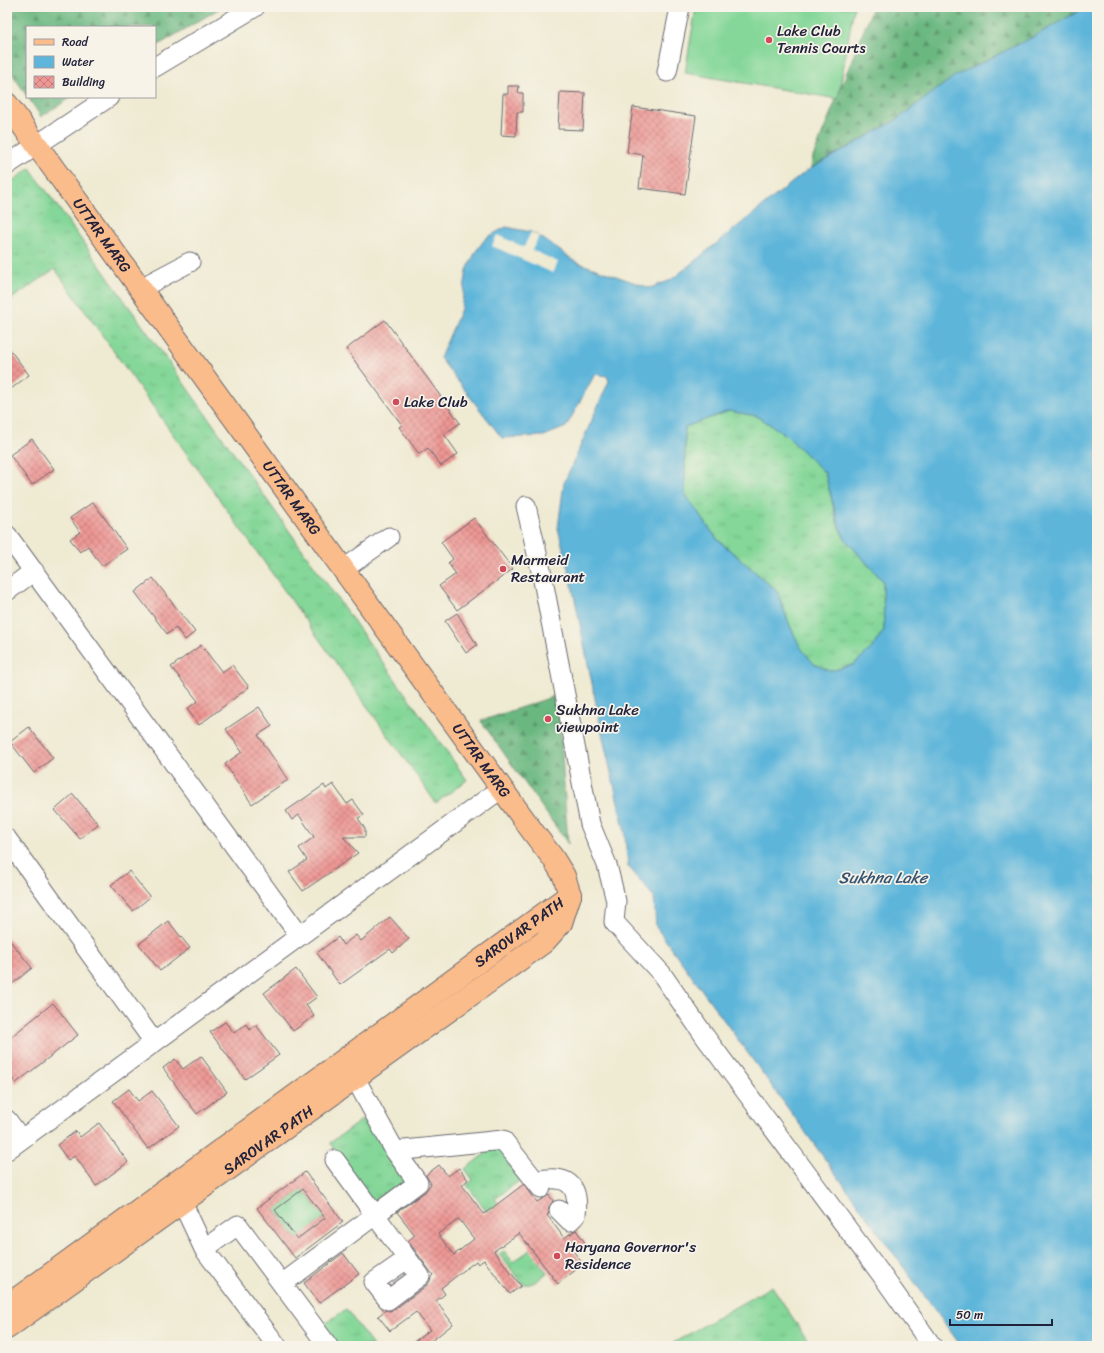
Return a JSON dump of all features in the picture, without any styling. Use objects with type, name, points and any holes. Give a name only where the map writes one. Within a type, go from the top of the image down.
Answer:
[{"type":"main road","name":"UTTAR MARG","points":[[7,104],[553,858],[564,876],[570,895]]},
{"type":"main road","name":"SAROVAR PATH","points":[[7,1328],[544,942],[561,923],[570,895]]},
{"type":"main road","name":"SAROVAR PATH","points":[[7,1306],[570,895]]},
{"type":"street","points":[[156,66],[255,7]]},
{"type":"street","points":[[668,72],[680,7]]},
{"type":"street","points":[[7,165],[107,98]]},
{"type":"street","points":[[141,288],[190,262]]},
{"type":"street","points":[[526,506],[542,575],[590,824],[607,865],[616,900],[614,922],[661,974],[706,1038],[932,1346]]},
{"type":"street","points":[[7,535],[300,936]]},
{"type":"street","points":[[344,570],[389,537]]},
{"type":"street","points":[[7,591],[34,571]]},
{"type":"street","points":[[7,1120],[14,1145],[502,788]]},
{"type":"street","points":[[7,839],[154,1042]]},
{"type":"street","points":[[282,1284],[418,1183],[395,1151],[355,1078]]},
{"type":"street","points":[[395,1151],[503,1140],[539,1185],[549,1178],[558,1179],[568,1183],[573,1188],[577,1198],[576,1215],[570,1221],[559,1210]]},
{"type":"street","points":[[336,1160],[407,1259]]},
{"type":"street","points":[[182,1202],[204,1248],[277,1346]]},
{"type":"street","points":[[204,1248],[238,1225],[328,1346]]},
{"type":"green space","points":[[7,7],[222,7],[156,46],[156,26],[26,26],[26,94],[7,66]]},
{"type":"green space","name":"Lake Club Tennis Courts","points":[[696,7],[854,7],[838,99],[685,73]]},
{"type":"green space","points":[[873,7],[1086,7],[1033,37],[955,76],[896,120],[811,168],[813,157]]},
{"type":"green space","points":[[29,98],[70,98],[41,117]]},
{"type":"green space","points":[[30,168],[467,780],[436,803],[55,269],[7,302],[7,185]]},
{"type":"green space","points":[[729,411],[757,416],[785,434],[825,473],[838,526],[845,539],[883,581],[884,630],[872,648],[853,665],[830,671],[814,664],[801,649],[790,626],[777,591],[717,539],[685,494],[685,427]]},
{"type":"green space","points":[[558,695],[568,844],[481,721]]},
{"type":"green space","points":[[363,1119],[408,1182],[375,1206],[330,1143]]},
{"type":"green space","points":[[498,1144],[523,1178],[495,1199],[504,1211],[493,1220],[467,1185],[473,1180],[465,1169]]},
{"type":"green space","points":[[303,1189],[325,1218],[297,1239],[275,1210]]},
{"type":"green space","points":[[530,1250],[547,1273],[533,1283],[523,1284],[499,1254],[504,1251],[513,1262]]},
{"type":"green space","points":[[772,1286],[811,1346],[668,1346]]},
{"type":"green space","points":[[346,1309],[373,1346],[337,1346],[322,1326]]},
{"type":"water","name":"Sukhna Lake","points":[[1086,7],[1097,7],[1097,1346],[961,1346],[656,927],[654,897],[628,866],[624,828],[603,738],[572,585],[558,528],[564,483],[609,381],[607,376],[595,374],[566,427],[544,436],[502,438],[440,358],[461,309],[467,270],[476,251],[486,238],[506,227],[531,232],[576,262],[650,288],[671,280],[805,172],[896,120],[955,76],[1033,37]],"holes":[[[729,411],[757,416],[785,434],[825,473],[839,526],[845,539],[883,581],[884,630],[872,648],[853,665],[830,671],[814,664],[801,648],[790,626],[777,591],[717,539],[685,494],[685,427]]]},
{"type":"pier","points":[[531,232],[539,236],[532,250],[558,262],[553,273],[492,246],[497,235],[524,247]]},
{"type":"building","points":[[508,86],[519,86],[518,93],[523,93],[523,112],[517,112],[516,136],[501,135],[503,94],[508,94]]},
{"type":"building","points":[[560,92],[585,93],[583,130],[558,129]]},
{"type":"building","points":[[633,107],[696,116],[685,194],[639,188],[643,155],[627,152]]},
{"type":"building","name":"Lake Club","points":[[385,320],[460,423],[444,434],[458,454],[441,466],[428,448],[419,454],[399,427],[402,425],[346,349]]},
{"type":"building","points":[[7,346],[29,375],[7,392]]},
{"type":"building","points":[[32,439],[54,469],[32,485],[10,455]]},
{"type":"building","points":[[93,502],[127,549],[102,566],[88,546],[80,552],[70,539],[80,532],[70,518]]},
{"type":"building","points":[[474,518],[513,569],[457,610],[439,586],[456,574],[448,563],[453,559],[441,542]]},
{"type":"building","points":[[153,578],[195,632],[185,640],[176,628],[167,634],[135,592]]},
{"type":"building","points":[[457,613],[477,645],[466,653],[445,621]]},
{"type":"building","points":[[201,645],[222,672],[232,665],[249,687],[199,725],[187,709],[198,701],[171,667]]},
{"type":"building","points":[[259,707],[272,726],[258,735],[288,780],[252,804],[225,764],[242,752],[226,729]]},
{"type":"building","points":[[29,727],[53,758],[34,773],[10,742]]},
{"type":"building","points":[[333,784],[347,804],[353,800],[364,815],[358,818],[365,829],[365,837],[343,837],[358,853],[303,891],[289,872],[307,860],[299,848],[314,837],[299,815],[292,820],[286,811],[324,785],[326,789]]},
{"type":"building","points":[[73,794],[98,824],[80,839],[55,810]]},
{"type":"building","points":[[129,871],[150,897],[133,911],[111,885]]},
{"type":"building","points":[[390,917],[409,939],[393,953],[390,949],[340,985],[317,953],[338,937],[343,945],[356,935],[361,941]]},
{"type":"building","points":[[168,921],[190,948],[160,971],[139,944]]},
{"type":"building","points":[[7,937],[32,968],[12,984],[7,977]]},
{"type":"building","points":[[296,969],[317,997],[306,1005],[314,1016],[293,1031],[264,993]]},
{"type":"building","points":[[53,1003],[78,1035],[16,1083],[7,1072],[7,1040]]},
{"type":"building","points":[[225,1022],[234,1033],[246,1024],[250,1030],[256,1025],[279,1055],[245,1079],[210,1032]]},
{"type":"building","points":[[201,1056],[227,1092],[197,1114],[163,1068],[175,1059],[183,1069]]},
{"type":"building","points":[[129,1089],[138,1101],[152,1091],[179,1126],[148,1149],[113,1101]]},
{"type":"building","points":[[99,1123],[128,1162],[96,1186],[75,1156],[68,1160],[57,1145],[76,1131],[80,1137]]},
{"type":"building","name":"Haryana Governor's Residence","points":[[439,1165],[448,1176],[459,1168],[468,1180],[462,1185],[484,1214],[524,1184],[537,1202],[549,1195],[553,1201],[549,1207],[549,1213],[547,1215],[564,1238],[576,1230],[586,1244],[574,1252],[583,1264],[558,1284],[519,1233],[494,1251],[521,1286],[510,1294],[484,1260],[478,1264],[476,1261],[441,1288],[445,1294],[436,1301],[453,1324],[425,1346],[408,1346],[430,1330],[416,1312],[390,1331],[378,1316],[386,1310],[390,1311],[395,1309],[427,1285],[433,1275],[408,1241],[415,1235],[397,1212],[425,1192],[431,1184],[426,1175]],"holes":[[[459,1219],[474,1239],[454,1255],[438,1234]]]},
{"type":"building","points":[[305,1172],[343,1222],[295,1258],[257,1208]],"holes":[[[303,1189],[325,1218],[297,1239],[275,1210]]]},
{"type":"building","points":[[343,1253],[359,1274],[319,1303],[304,1283]]},
{"type":"place","name":"Lake Club Tennis Courts","points":[[769,40]]},
{"type":"place","name":"Lake Club","points":[[396,402]]},
{"type":"place","name":"Marmeid Restaurant","points":[[503,569]]},
{"type":"place","name":"Sukhna Lake viewpoint","points":[[548,719]]},
{"type":"place","name":"Haryana Governor's Residence","points":[[557,1256]]}]
